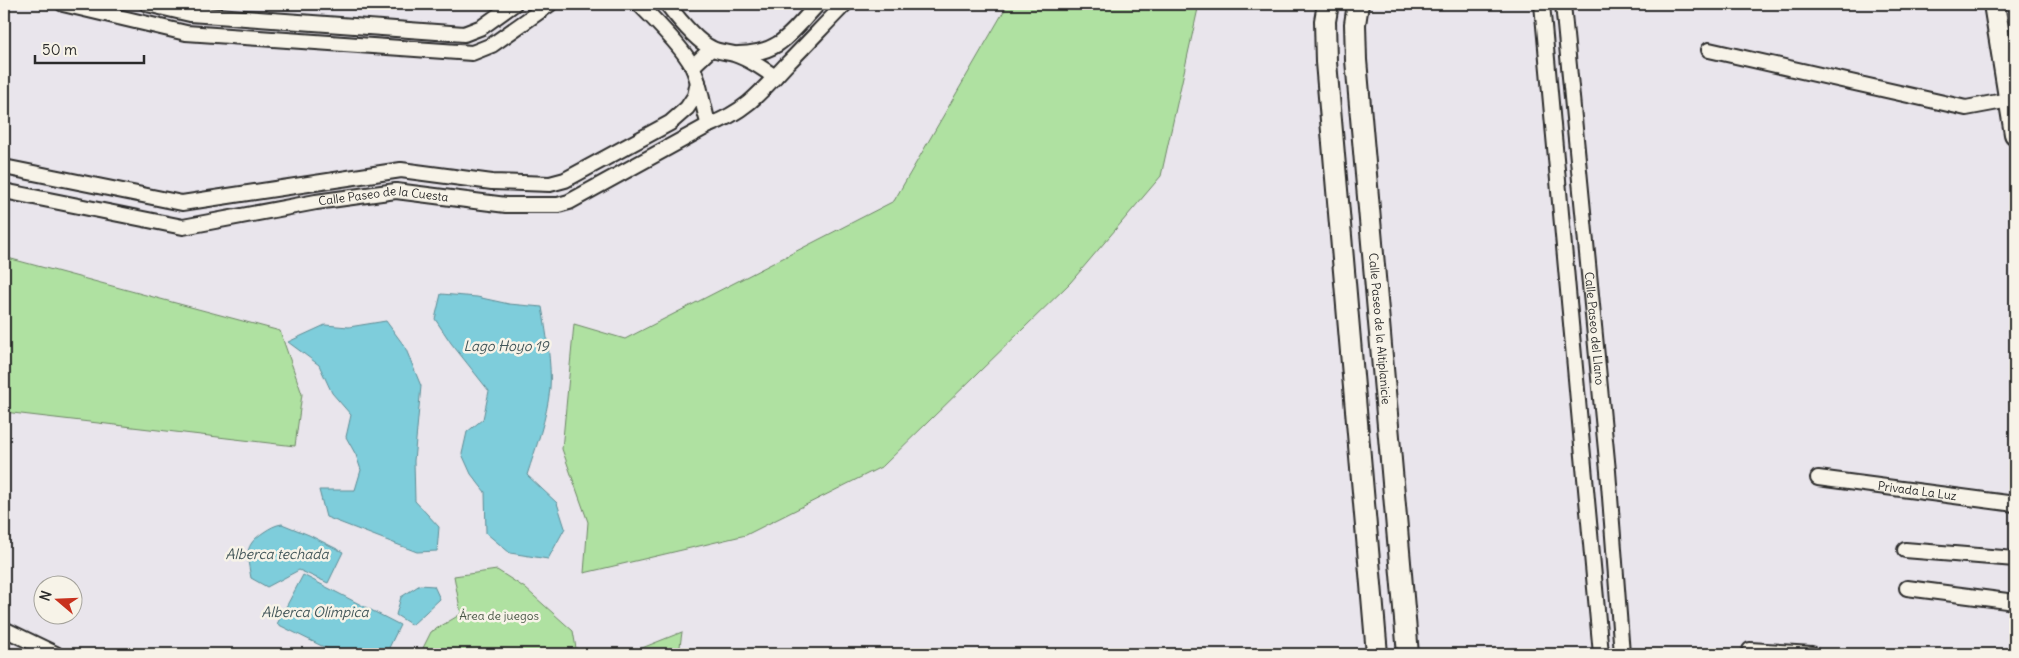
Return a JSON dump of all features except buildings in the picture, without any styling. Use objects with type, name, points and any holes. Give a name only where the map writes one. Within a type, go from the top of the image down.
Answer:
[{"type":"street","points":[[63,4],[186,33],[472,53],[492,45],[550,4]]},
{"type":"street","points":[[147,4],[190,14],[464,34],[482,27],[514,4]]},
{"type":"street","points":[[639,4],[693,66],[703,109],[709,125]]},
{"type":"street","points":[[667,4],[682,23],[711,48],[735,54],[760,66],[775,76]]},
{"type":"street","points":[[735,54],[752,54],[771,50],[783,41],[818,4]]},
{"type":"street","name":"Calle Paseo de la Cuesta","points":[[4,191],[183,227],[316,202],[396,190],[506,205],[558,205],[569,202],[709,125],[727,119],[744,108],[845,4]]},
{"type":"street","points":[[1328,4],[1325,21],[1326,62],[1377,654]]},
{"type":"street","name":"Calle Paseo de la Altiplanicie","points":[[1358,4],[1355,24],[1356,60],[1408,654]]},
{"type":"street","name":"Calle Paseo del Llano","points":[[1542,4],[1601,654]]},
{"type":"street","name":"Calle Paseo del Llano","points":[[1563,4],[1608,471],[1622,654]]},
{"type":"street","points":[[1994,4],[2015,134]]},
{"type":"street","points":[[230,36],[231,17]]},
{"type":"street","points":[[693,66],[711,48]]},
{"type":"street","points":[[1709,50],[1966,108],[2009,100]]},
{"type":"street","points":[[1547,60],[1568,58]]},
{"type":"street","points":[[1326,62],[1356,60]]},
{"type":"street","name":"Calle Paseo de la Cuesta","points":[[4,167],[182,203],[401,170],[492,182],[550,184],[565,180],[670,123],[687,108],[695,96],[698,82]]},
{"type":"street","points":[[469,200],[473,180]]},
{"type":"street","points":[[153,221],[157,198]]},
{"type":"street","points":[[1358,416],[1387,414]]},
{"type":"street","points":[[1586,474],[1608,471]]},
{"type":"street","name":"Privada La Luz","points":[[1818,478],[2015,504]]},
{"type":"street","points":[[1905,550],[2015,559]]},
{"type":"street","points":[[1907,588],[2015,602]]},
{"type":"street","points":[[4,629],[56,654]]},
{"type":"street","points":[[1750,650],[1812,654]]},
{"type":"lane","points":[[4,650],[11,654]]},
{"type":"green space","points":[[1008,4],[1199,4],[1161,176],[1070,283],[883,466],[746,535],[584,573],[588,522],[562,449],[574,324],[625,339],[894,201]]},
{"type":"green space","points":[[4,257],[280,331],[302,394],[295,446],[4,412]]},
{"type":"green space","name":"Área de juegos","points":[[497,570],[525,588],[573,631],[577,654],[420,654],[431,632],[461,614],[454,576]]},
{"type":"green space","points":[[682,632],[679,654],[627,654]]},
{"type":"water","name":"Lago Hoyo 19","points":[[441,294],[477,297],[509,304],[542,307],[547,337],[550,388],[544,421],[527,475],[557,503],[565,528],[548,559],[510,553],[486,533],[485,492],[471,474],[462,454],[467,432],[483,419],[489,391],[451,343],[435,319]]},
{"type":"water","points":[[386,321],[405,347],[421,386],[414,461],[415,501],[439,527],[437,551],[417,552],[326,517],[319,490],[355,490],[361,470],[356,455],[346,437],[351,415],[332,393],[319,365],[288,342],[325,325],[349,327]]},
{"type":"water","name":"Alberca techada","points":[[282,524],[343,552],[328,583],[299,570],[267,587],[251,578],[248,557],[250,547],[257,537]]},
{"type":"water","name":"Alberca Olímpica","points":[[303,575],[400,625],[386,654],[338,654],[277,624]]},
{"type":"water","points":[[420,585],[434,586],[440,599],[412,625],[396,615],[401,597]]}]
